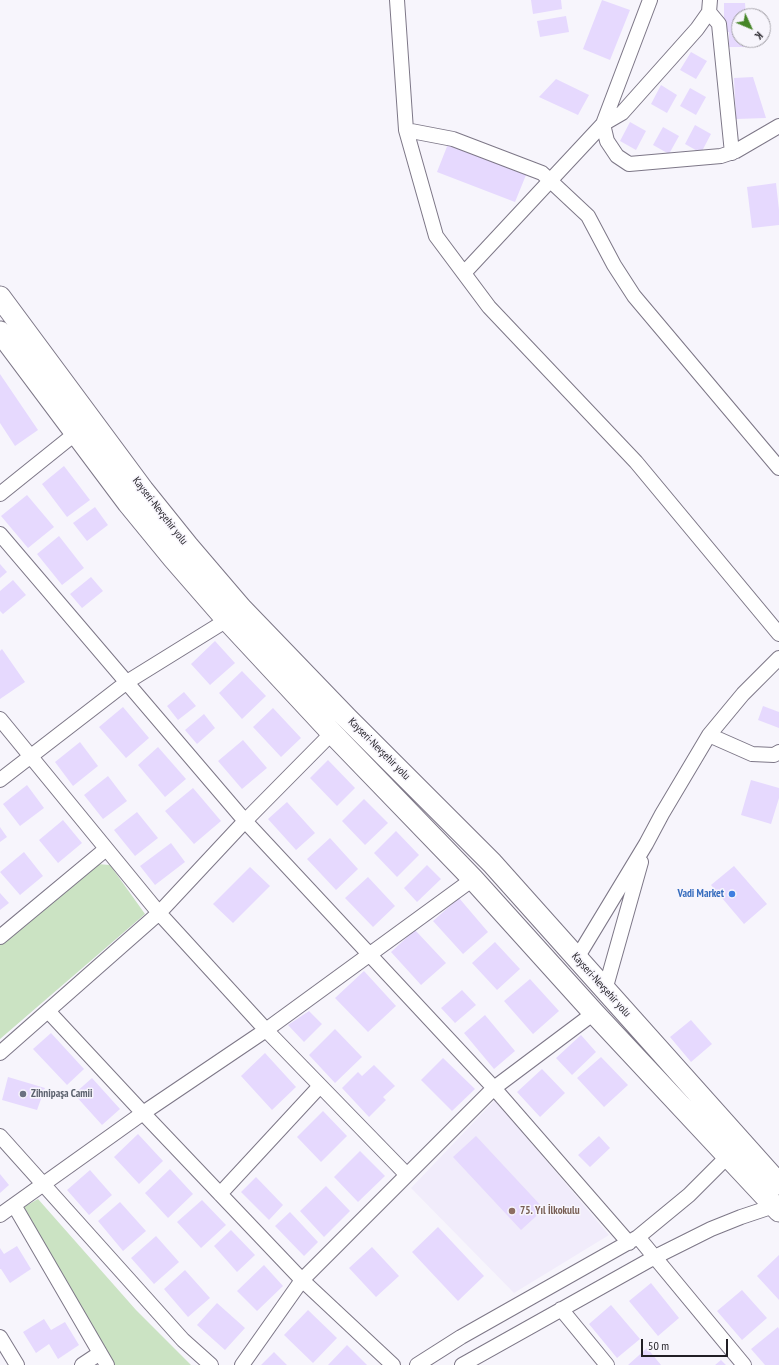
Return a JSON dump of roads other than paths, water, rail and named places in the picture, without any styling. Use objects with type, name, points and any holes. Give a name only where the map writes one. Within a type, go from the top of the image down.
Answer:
[{"type":"highway","name":"Kayseri-Nevşehir yolu","points":[[0,297],[143,490],[188,546],[242,608],[347,718],[492,863],[779,1184]]},
{"type":"highway","name":"Kayseri-Nevşehir yolu","points":[[0,332],[133,510],[172,558],[227,620],[332,733],[473,880],[594,1013],[777,1208]]},
{"type":"street","points":[[397,0],[406,130],[436,236],[489,307],[636,462],[779,634]]},
{"type":"street","points":[[650,0],[603,124],[606,141],[617,156],[629,164],[721,156],[732,153],[779,126]]},
{"type":"street","points":[[464,273],[603,124],[622,113],[697,29],[710,6]]},
{"type":"street","points":[[710,6],[719,24],[732,153]]},
{"type":"street","points":[[406,130],[452,139],[542,173],[550,180],[588,216],[614,265],[634,296],[779,468]]},
{"type":"street","points":[[0,494],[76,433]]},
{"type":"street","points":[[0,534],[245,820],[634,1240],[656,1257],[744,1365]]},
{"type":"street","points":[[0,780],[127,682],[227,620]]},
{"type":"street","points":[[577,958],[646,844],[709,735],[743,694],[779,658]]},
{"type":"street","points":[[0,719],[159,913],[266,1030],[407,1175]]},
{"type":"street","points":[[0,1053],[159,913],[245,820],[332,733]]},
{"type":"street","points":[[709,735],[752,754],[774,755],[779,752]]},
{"type":"street","points":[[605,990],[646,844]]},
{"type":"street","points":[[0,937],[106,849]]},
{"type":"street","points":[[0,1215],[42,1184],[266,1030],[473,880]]},
{"type":"street","points":[[48,1011],[143,1114],[302,1280],[393,1365]]},
{"type":"street","points":[[242,1365],[302,1280],[494,1088],[594,1013]]},
{"type":"street","points":[[220,1194],[320,1086]]},
{"type":"street","points":[[0,1136],[183,1340],[211,1365]]},
{"type":"street","points":[[417,1365],[461,1337],[634,1240],[689,1195],[728,1156]]},
{"type":"street","points":[[14,1205],[103,1359],[82,1365]]},
{"type":"street","points":[[462,1365],[656,1257],[711,1229],[740,1217],[777,1208]]},
{"type":"street","points":[[561,1309],[607,1365]]},
{"type":"street","points":[[0,1337],[17,1365]]},
{"type":"place","name":"Vadi Market","points":[[732,894]]},
{"type":"place","name":"Zihnipaşa Camii","points":[[23,1094]]},
{"type":"place","name":"75. Yıl İlkokulu","points":[[512,1211]]}]
